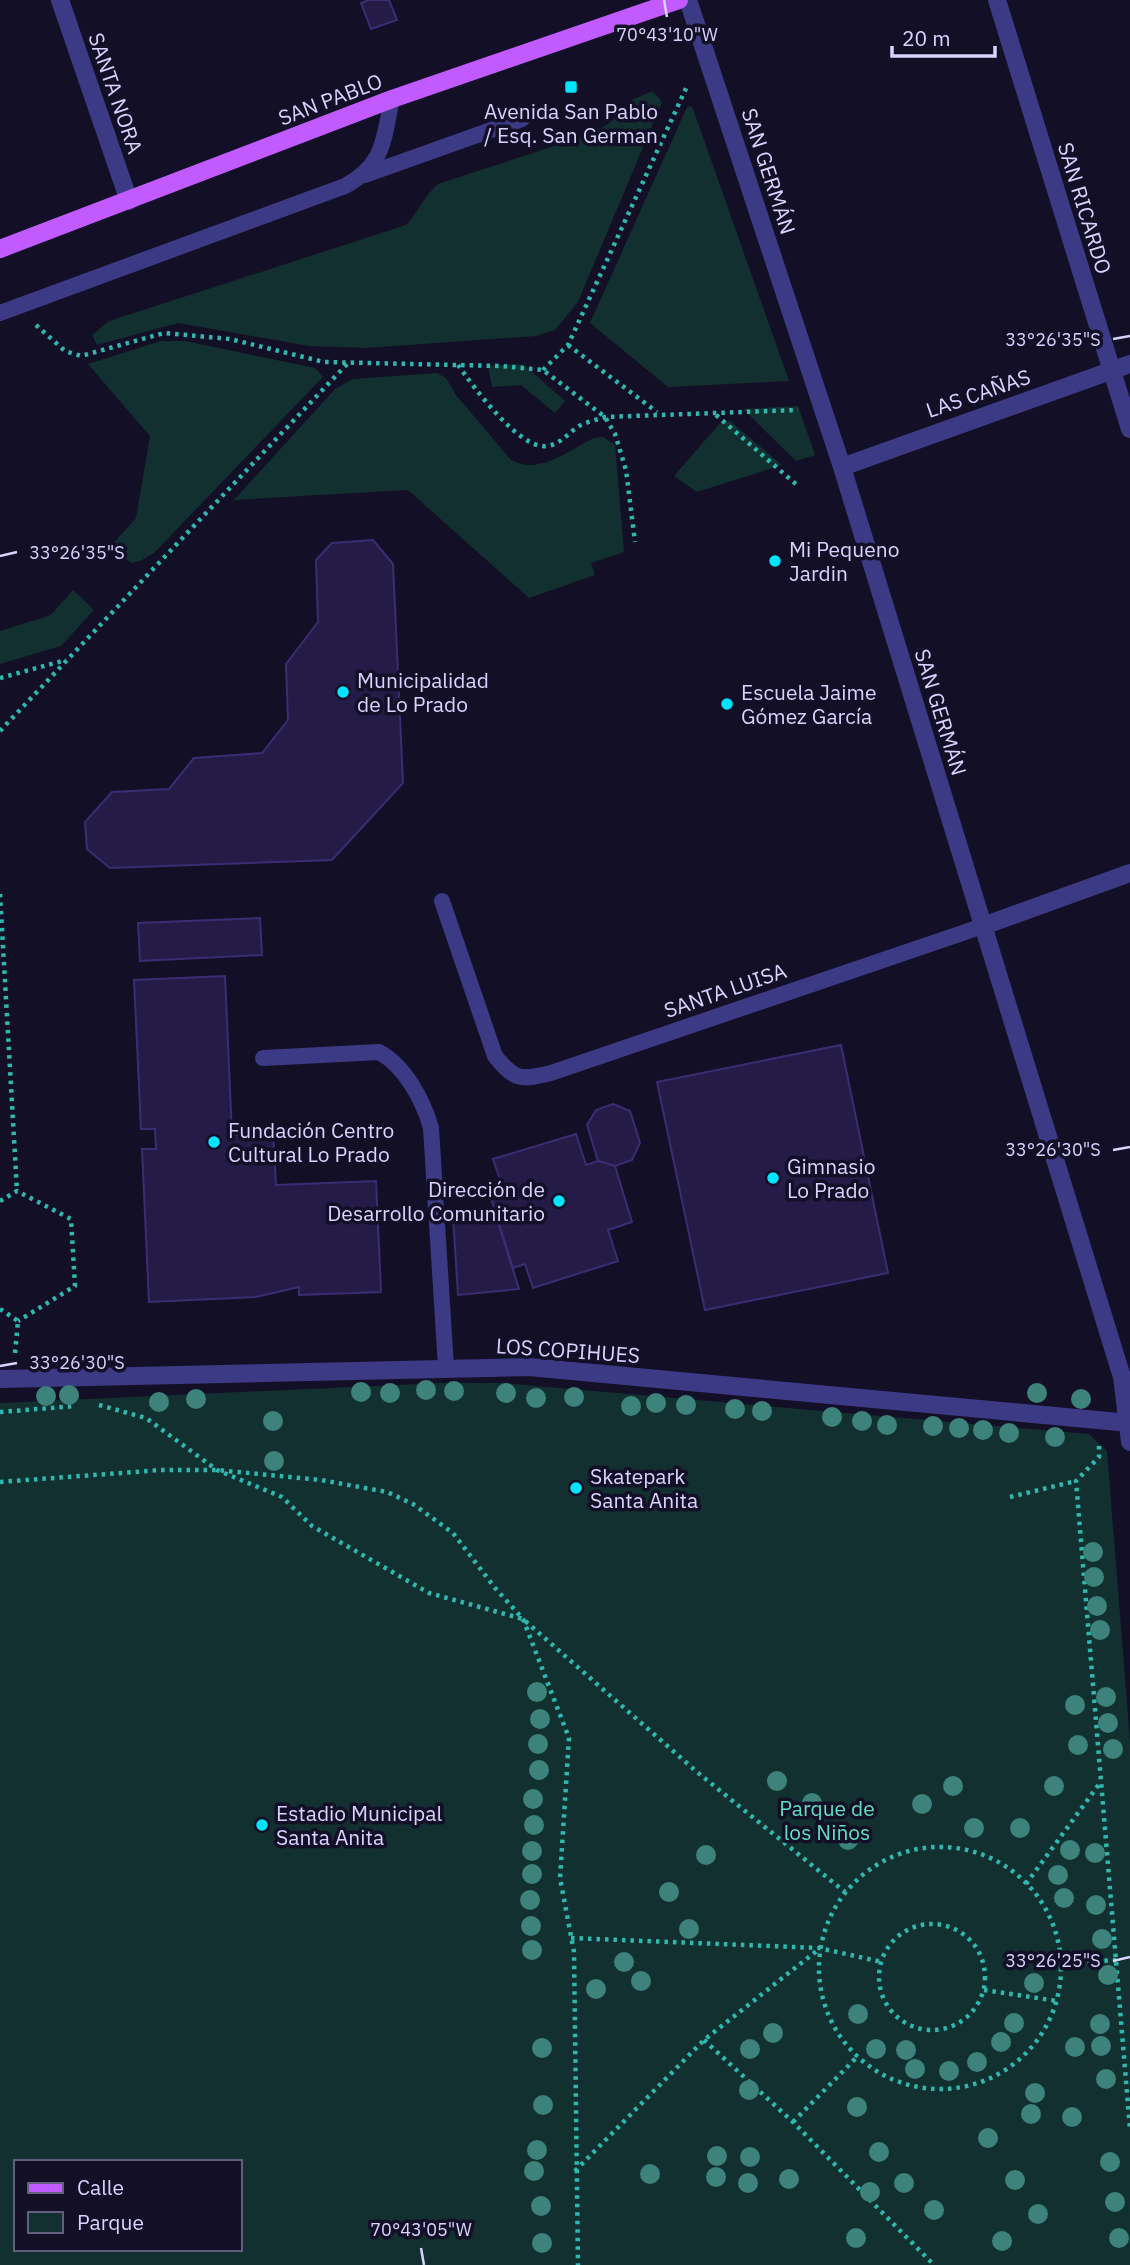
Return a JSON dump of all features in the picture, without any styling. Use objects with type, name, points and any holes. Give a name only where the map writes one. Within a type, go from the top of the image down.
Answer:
[{"type":"main road","name":"SAN PABLO","points":[[0,249],[392,99],[679,0]]},
{"type":"street","name":"SANTA NORA","points":[[60,0],[129,201]]},
{"type":"street","name":"SAN GERMÁN","points":[[688,0],[842,467],[983,926],[1126,1375],[1130,1443]]},
{"type":"street","name":"SAN RICARDO","points":[[997,0],[1130,429]]},
{"type":"street","name":"LAS CAÑAS","points":[[842,467],[1130,365]]},
{"type":"street","name":"SANTA LUISA","points":[[983,926],[1130,873]]},
{"type":"street","name":"LOS COPIHUES","points":[[0,1380],[529,1367],[1129,1423]]},
{"type":"lane","points":[[365,175],[380,154],[392,99]]},
{"type":"lane","points":[[0,313],[522,118]]},
{"type":"lane","name":"SANTA LUISA","points":[[442,901],[495,1056],[509,1073],[524,1079],[551,1073],[983,926]]},
{"type":"lane","points":[[263,1058],[379,1052],[393,1060],[425,1107],[432,1128],[446,1367]]},
{"type":"path","points":[[542,370],[568,345],[704,49]]},
{"type":"path","points":[[21,305],[44,336],[65,351],[81,356],[164,333],[230,339],[324,362],[542,370],[605,417],[615,434],[626,470],[635,542]]},
{"type":"path","points":[[568,345],[657,412]]},
{"type":"path","points":[[0,731],[348,364]]},
{"type":"path","points":[[458,365],[481,398],[531,444],[546,446],[560,442],[579,426],[605,417],[657,412],[715,414],[823,408]]},
{"type":"path","points":[[715,414],[797,485]]},
{"type":"path","points":[[0,678],[66,660]]},
{"type":"path","points":[[0,894],[17,1191]]},
{"type":"path","points":[[0,1201],[17,1191]]},
{"type":"path","points":[[0,1309],[18,1321],[75,1286],[71,1219],[17,1191]]},
{"type":"path","points":[[0,1412],[98,1405],[146,1418],[217,1471],[282,1497],[312,1526],[429,1593],[523,1619]]},
{"type":"path","points":[[1010,1497],[1076,1481],[1099,1457],[1099,1420]]},
{"type":"path","points":[[0,1482],[161,1470],[217,1471],[321,1480],[387,1492],[413,1504],[453,1533],[523,1619],[697,1772],[845,1892]]},
{"type":"path","points":[[1076,1481],[1130,2129]]},
{"type":"path","points":[[523,1619],[569,1738],[560,1878],[574,1952],[578,2265]]},
{"type":"path","points":[[1026,1884],[1101,1782]]},
{"type":"path","points":[[942,1847],[979,1853],[1012,1869],[1026,1884],[1038,1895],[1055,1928],[1062,1964],[1057,2001],[1039,2038],[1010,2067],[973,2085],[932,2089],[891,2079],[857,2057],[838,2034],[825,2007],[818,1978],[820,1948],[825,1928],[845,1892],[872,1867],[906,1852],[942,1847]]},
{"type":"path","points":[[944,1925],[960,1931],[972,1942],[981,1957],[984,1990],[977,2005],[966,2018],[952,2026],[933,2030],[915,2028],[899,2019],[887,2006],[880,1989],[882,1962],[895,1938],[911,1928],[944,1925]]},
{"type":"path","points":[[571,1938],[820,1948],[882,1962]]},
{"type":"path","points":[[575,2171],[704,2040],[820,1948]]},
{"type":"path","points":[[1062,1964],[1116,1960]]},
{"type":"path","points":[[984,1990],[1057,2001]]},
{"type":"path","points":[[704,2040],[793,2122],[934,2265]]},
{"type":"path","points":[[793,2122],[857,2057]]},
{"type":"green space","points":[[653,91],[662,102],[578,302],[555,330],[536,336],[366,348],[309,346],[178,323],[97,345],[92,335],[109,321],[406,225],[438,184],[594,133],[612,121],[631,100]]},
{"type":"green space","points":[[692,106],[789,381],[668,387],[590,323],[687,107]]},
{"type":"green space","points":[[161,341],[185,341],[315,368],[323,377],[154,553],[131,563],[111,546],[136,518],[150,436],[88,364]]},
{"type":"green space","points":[[523,364],[565,401],[555,413],[521,385],[492,387],[488,366]]},
{"type":"green space","points":[[437,373],[446,378],[456,395],[511,460],[521,464],[543,463],[594,438],[603,437],[615,445],[624,552],[591,563],[595,575],[529,598],[408,490],[234,500],[335,389],[353,379]]},
{"type":"green space","points":[[798,406],[815,455],[796,461],[743,409]]},
{"type":"green space","points":[[730,421],[782,465],[697,492],[674,476],[721,422]]},
{"type":"green space","points":[[73,590],[94,610],[61,646],[0,664],[0,631],[51,615]]},
{"type":"green space","name":"Parque de los Niños","points":[[440,1383],[501,1383],[1089,1434],[1107,1451],[1130,1740],[1130,2265],[0,2265],[0,1403]]},
{"type":"building","points":[[368,0],[389,0],[397,20],[371,29],[361,3]]},
{"type":"building","name":"Municipalidad de Lo Prado","points":[[373,540],[393,564],[403,783],[332,860],[110,868],[87,849],[85,822],[112,792],[169,789],[194,758],[262,753],[288,720],[286,664],[318,622],[316,560],[332,543]]},
{"type":"building","points":[[260,918],[262,955],[140,961],[138,923]]},
{"type":"building","name":"Fundación Centro Cultural Lo Prado","points":[[225,976],[232,1135],[273,1134],[276,1185],[376,1181],[381,1292],[299,1295],[299,1287],[256,1297],[149,1302],[142,1149],[156,1149],[155,1129],[141,1129],[134,980]]},
{"type":"building","name":"Gimnasio Lo Prado","points":[[841,1045],[888,1273],[705,1310],[657,1082]]},
{"type":"building","points":[[613,1104],[630,1111],[640,1143],[632,1160],[615,1166],[598,1161],[587,1125],[596,1110]]},
{"type":"building","name":"Dirección de Desarrollo Comunitario","points":[[576,1134],[586,1165],[598,1161],[615,1166],[632,1222],[608,1230],[618,1261],[533,1288],[525,1264],[513,1268],[488,1189],[502,1185],[493,1159]]},
{"type":"building","points":[[495,1213],[519,1289],[458,1295],[453,1217]]},
{"type":"place","name":"Avenida San Pablo / Esq. San German","points":[[571,87]]},
{"type":"place","name":"Mi Pequeno Jardin","points":[[775,561]]},
{"type":"place","name":"Municipalidad de Lo Prado","points":[[343,692]]},
{"type":"place","name":"Escuela Jaime Gómez García","points":[[727,704]]},
{"type":"place","name":"Fundación Centro Cultural Lo Prado","points":[[214,1142]]},
{"type":"place","name":"Gimnasio Lo Prado","points":[[773,1178]]},
{"type":"place","name":"Dirección de Desarrollo Comunitario","points":[[559,1201]]},
{"type":"place","name":"Skatepark Santa Anita","points":[[576,1488]]},
{"type":"place","name":"Estadio Municipal Santa Anita","points":[[262,1825]]}]
